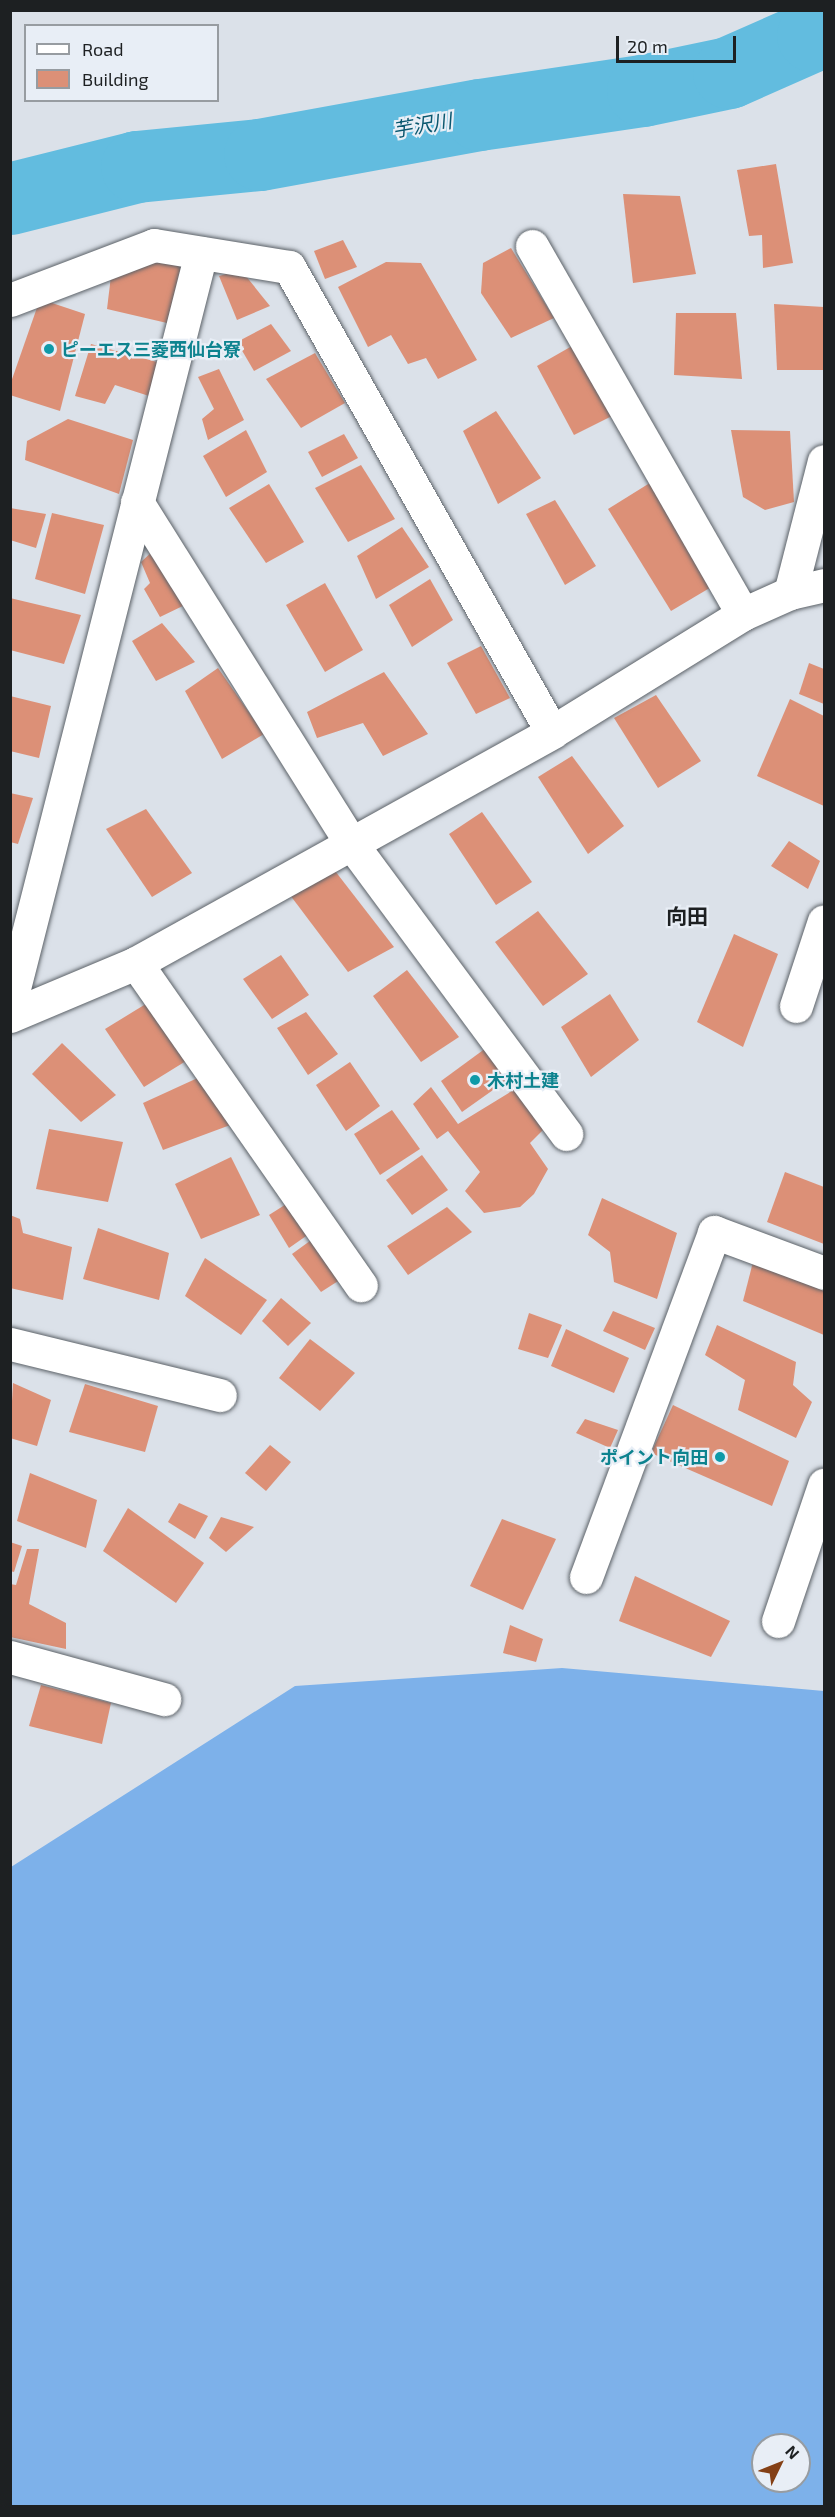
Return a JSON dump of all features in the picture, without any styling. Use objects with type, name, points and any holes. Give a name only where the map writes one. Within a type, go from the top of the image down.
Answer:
[{"type":"street","points":[[10,300],[154,245],[290,267],[552,732]]},
{"type":"street","points":[[532,246],[743,614]]},
{"type":"street","points":[[10,1004],[201,253]]},
{"type":"street","points":[[790,593],[825,461]]},
{"type":"street","points":[[137,502],[351,843],[566,1134]]},
{"type":"street","points":[[10,1016],[136,963],[552,732],[743,614],[790,593],[825,585]]},
{"type":"street","points":[[796,1006],[825,921]]},
{"type":"street","points":[[136,963],[361,1285]]},
{"type":"street","points":[[586,1577],[714,1232],[825,1273]]},
{"type":"street","points":[[10,1344],[220,1395]]},
{"type":"street","points":[[778,1622],[825,1485]]},
{"type":"street","points":[[10,1657],[164,1699]]},
{"type":"shaded area","points":[[562,1668],[824,1691],[824,2506],[11,2506],[11,1867],[295,1686]]},
{"type":"building","points":[[776,164],[793,263],[763,268],[762,235],[749,236],[737,170]]},
{"type":"building","points":[[623,194],[680,196],[696,274],[633,283]]},
{"type":"building","points":[[343,240],[357,267],[325,279],[314,251]]},
{"type":"building","points":[[511,248],[554,318],[511,338],[481,293],[483,263]]},
{"type":"building","points":[[141,260],[181,266],[167,323],[107,309],[111,276]]},
{"type":"building","points":[[386,262],[421,263],[477,360],[438,379],[426,358],[408,364],[391,335],[368,347],[338,287]]},
{"type":"building","points":[[241,270],[270,306],[237,320],[219,276]]},
{"type":"building","name":"ピーエス三菱西仙台寮","points":[[40,299],[85,314],[60,411],[10,395],[10,385]]},
{"type":"building","points":[[774,304],[824,307],[824,370],[777,370]]},
{"type":"building","points":[[676,313],[736,313],[742,379],[674,375]]},
{"type":"building","points":[[271,324],[291,351],[254,371],[237,342]]},
{"type":"building","points":[[91,344],[157,362],[149,396],[115,385],[105,404],[75,396]]},
{"type":"building","points":[[572,346],[614,415],[574,435],[537,366]]},
{"type":"building","points":[[315,353],[345,403],[301,428],[266,379]]},
{"type":"building","points":[[219,369],[244,420],[208,440],[202,419],[214,409],[198,377]]},
{"type":"building","points":[[496,411],[541,478],[498,504],[463,431]]},
{"type":"building","points":[[68,419],[133,440],[119,494],[25,460],[27,441]]},
{"type":"building","points":[[246,430],[267,472],[226,497],[203,456]]},
{"type":"building","points":[[731,430],[790,431],[794,502],[765,510],[743,497]]},
{"type":"building","points":[[344,434],[358,458],[322,477],[308,452]]},
{"type":"building","points":[[361,465],[395,519],[348,542],[315,488]]},
{"type":"building","points":[[653,481],[713,586],[671,611],[608,509]]},
{"type":"building","points":[[269,484],[304,542],[266,563],[229,508]]},
{"type":"building","points":[[555,500],[596,566],[565,585],[526,514]]},
{"type":"building","points":[[10,508],[46,514],[36,548],[10,540]]},
{"type":"building","points":[[52,513],[104,525],[85,594],[35,579]]},
{"type":"building","points":[[402,527],[429,567],[376,599],[357,556]]},
{"type":"building","points":[[155,549],[191,602],[160,617],[144,589],[150,583],[141,562]]},
{"type":"building","points":[[430,579],[453,620],[412,647],[389,605]]},
{"type":"building","points":[[325,583],[363,650],[325,672],[286,605]]},
{"type":"building","points":[[10,598],[81,615],[64,664],[10,650]]},
{"type":"building","points":[[162,623],[195,662],[156,681],[132,641]]},
{"type":"building","points":[[481,646],[510,698],[476,714],[447,663]]},
{"type":"building","points":[[809,663],[824,669],[824,704],[799,694]]},
{"type":"building","points":[[218,668],[264,734],[222,759],[185,691]]},
{"type":"building","points":[[384,672],[428,734],[383,756],[363,723],[317,738],[307,712]]},
{"type":"building","points":[[656,695],[701,761],[658,788],[614,718]]},
{"type":"building","points":[[10,696],[51,706],[39,758],[10,751]]},
{"type":"building","points":[[790,699],[824,716],[824,806],[757,776]]},
{"type":"building","points":[[572,756],[624,826],[588,854],[538,777]]},
{"type":"building","points":[[10,793],[33,798],[18,844],[10,842]]},
{"type":"building","points":[[146,809],[192,873],[152,897],[106,829]]},
{"type":"building","points":[[482,812],[532,882],[496,905],[449,834]]},
{"type":"building","points":[[789,841],[820,861],[808,889],[771,866]]},
{"type":"building","points":[[332,867],[394,947],[348,972],[290,895]]},
{"type":"building","points":[[538,911],[588,974],[543,1006],[495,942]]},
{"type":"building","points":[[734,934],[778,954],[743,1047],[697,1022]]},
{"type":"building","points":[[281,955],[309,995],[272,1019],[243,979]]},
{"type":"building","points":[[407,970],[459,1037],[421,1062],[373,996]]},
{"type":"building","points":[[610,994],[639,1040],[591,1077],[561,1027]]},
{"type":"building","points":[[149,1002],[186,1061],[144,1087],[105,1029]]},
{"type":"building","points":[[306,1012],[338,1054],[308,1075],[277,1028]]},
{"type":"building","points":[[62,1043],[116,1095],[81,1122],[32,1074]]},
{"type":"building","name":"木村土建","points":[[486,1048],[510,1078],[462,1112],[441,1081]]},
{"type":"building","points":[[350,1062],[380,1106],[346,1131],[316,1085]]},
{"type":"building","points":[[202,1076],[233,1124],[163,1150],[143,1103]]},
{"type":"building","points":[[520,1086],[546,1127],[530,1143],[548,1169],[534,1194],[520,1207],[484,1213],[465,1191],[480,1172],[448,1131],[437,1139],[413,1104],[431,1087],[458,1124]]},
{"type":"building","points":[[392,1110],[420,1149],[380,1175],[354,1134]]},
{"type":"building","points":[[49,1129],[123,1142],[108,1202],[36,1189]]},
{"type":"building","points":[[422,1155],[448,1190],[412,1215],[386,1180]]},
{"type":"building","points":[[231,1157],[260,1215],[201,1239],[175,1184]]},
{"type":"building","points":[[785,1172],[824,1187],[824,1244],[767,1222]]},
{"type":"building","points":[[602,1198],[677,1233],[657,1299],[614,1282],[610,1252],[588,1235]]},
{"type":"building","points":[[291,1201],[309,1234],[289,1248],[269,1215]]},
{"type":"building","points":[[447,1207],[472,1232],[408,1275],[387,1246]]},
{"type":"building","points":[[10,1215],[20,1219],[23,1233],[72,1247],[63,1300],[10,1288]]},
{"type":"building","points":[[98,1228],[169,1253],[159,1300],[83,1279]]},
{"type":"building","points":[[314,1238],[346,1276],[321,1292],[292,1254]]},
{"type":"building","points":[[205,1258],[267,1300],[241,1335],[185,1296]]},
{"type":"building","points":[[753,1262],[824,1291],[824,1335],[743,1301]]},
{"type":"building","points":[[281,1298],[311,1323],[288,1346],[262,1321]]},
{"type":"building","points":[[613,1311],[655,1328],[645,1350],[603,1331]]},
{"type":"building","points":[[529,1313],[562,1325],[548,1358],[518,1349]]},
{"type":"building","points":[[717,1325],[796,1362],[793,1385],[812,1402],[796,1438],[738,1410],[745,1380],[705,1355]]},
{"type":"building","points":[[566,1329],[629,1358],[614,1393],[551,1366]]},
{"type":"building","points":[[310,1339],[355,1373],[320,1411],[279,1378]]},
{"type":"building","points":[[13,1383],[51,1400],[37,1446],[10,1438]]},
{"type":"building","points":[[85,1384],[158,1406],[145,1452],[69,1432]]},
{"type":"building","name":"ポイント向田","points":[[673,1405],[789,1461],[772,1506],[651,1453]]},
{"type":"building","points":[[585,1419],[618,1430],[610,1448],[576,1433]]},
{"type":"building","points":[[270,1445],[291,1462],[266,1491],[245,1473]]},
{"type":"building","points":[[30,1473],[97,1500],[86,1548],[17,1521]]},
{"type":"building","points":[[179,1503],[208,1516],[195,1539],[168,1522]]},
{"type":"building","points":[[128,1508],[204,1563],[176,1603],[103,1551]]},
{"type":"building","points":[[221,1517],[254,1527],[226,1552],[209,1538]]},
{"type":"building","points":[[502,1519],[556,1539],[523,1610],[470,1586]]},
{"type":"building","points":[[10,1542],[22,1546],[14,1572],[10,1571]]},
{"type":"building","points":[[27,1549],[39,1549],[29,1604],[66,1623],[66,1649],[10,1637],[10,1584],[16,1585]]},
{"type":"building","points":[[635,1576],[730,1621],[711,1657],[619,1621]]},
{"type":"building","points":[[510,1625],[543,1639],[536,1662],[503,1653]]},
{"type":"building","points":[[41,1685],[111,1703],[102,1744],[29,1726]]},
{"type":"waterway","name":"芋沢川","points":[[10,199],[137,167],[260,155],[480,115],[643,91],[729,73],[813,36],[824,26]]},
{"type":"place","name":"ピーエス三菱西仙台寮","points":[[49,349]]},
{"type":"place","name":"木村土建","points":[[475,1080]]},
{"type":"place","name":"ポイント向田","points":[[720,1457]]},
{"type":"district","name":"向田","points":[[687,916]]}]
